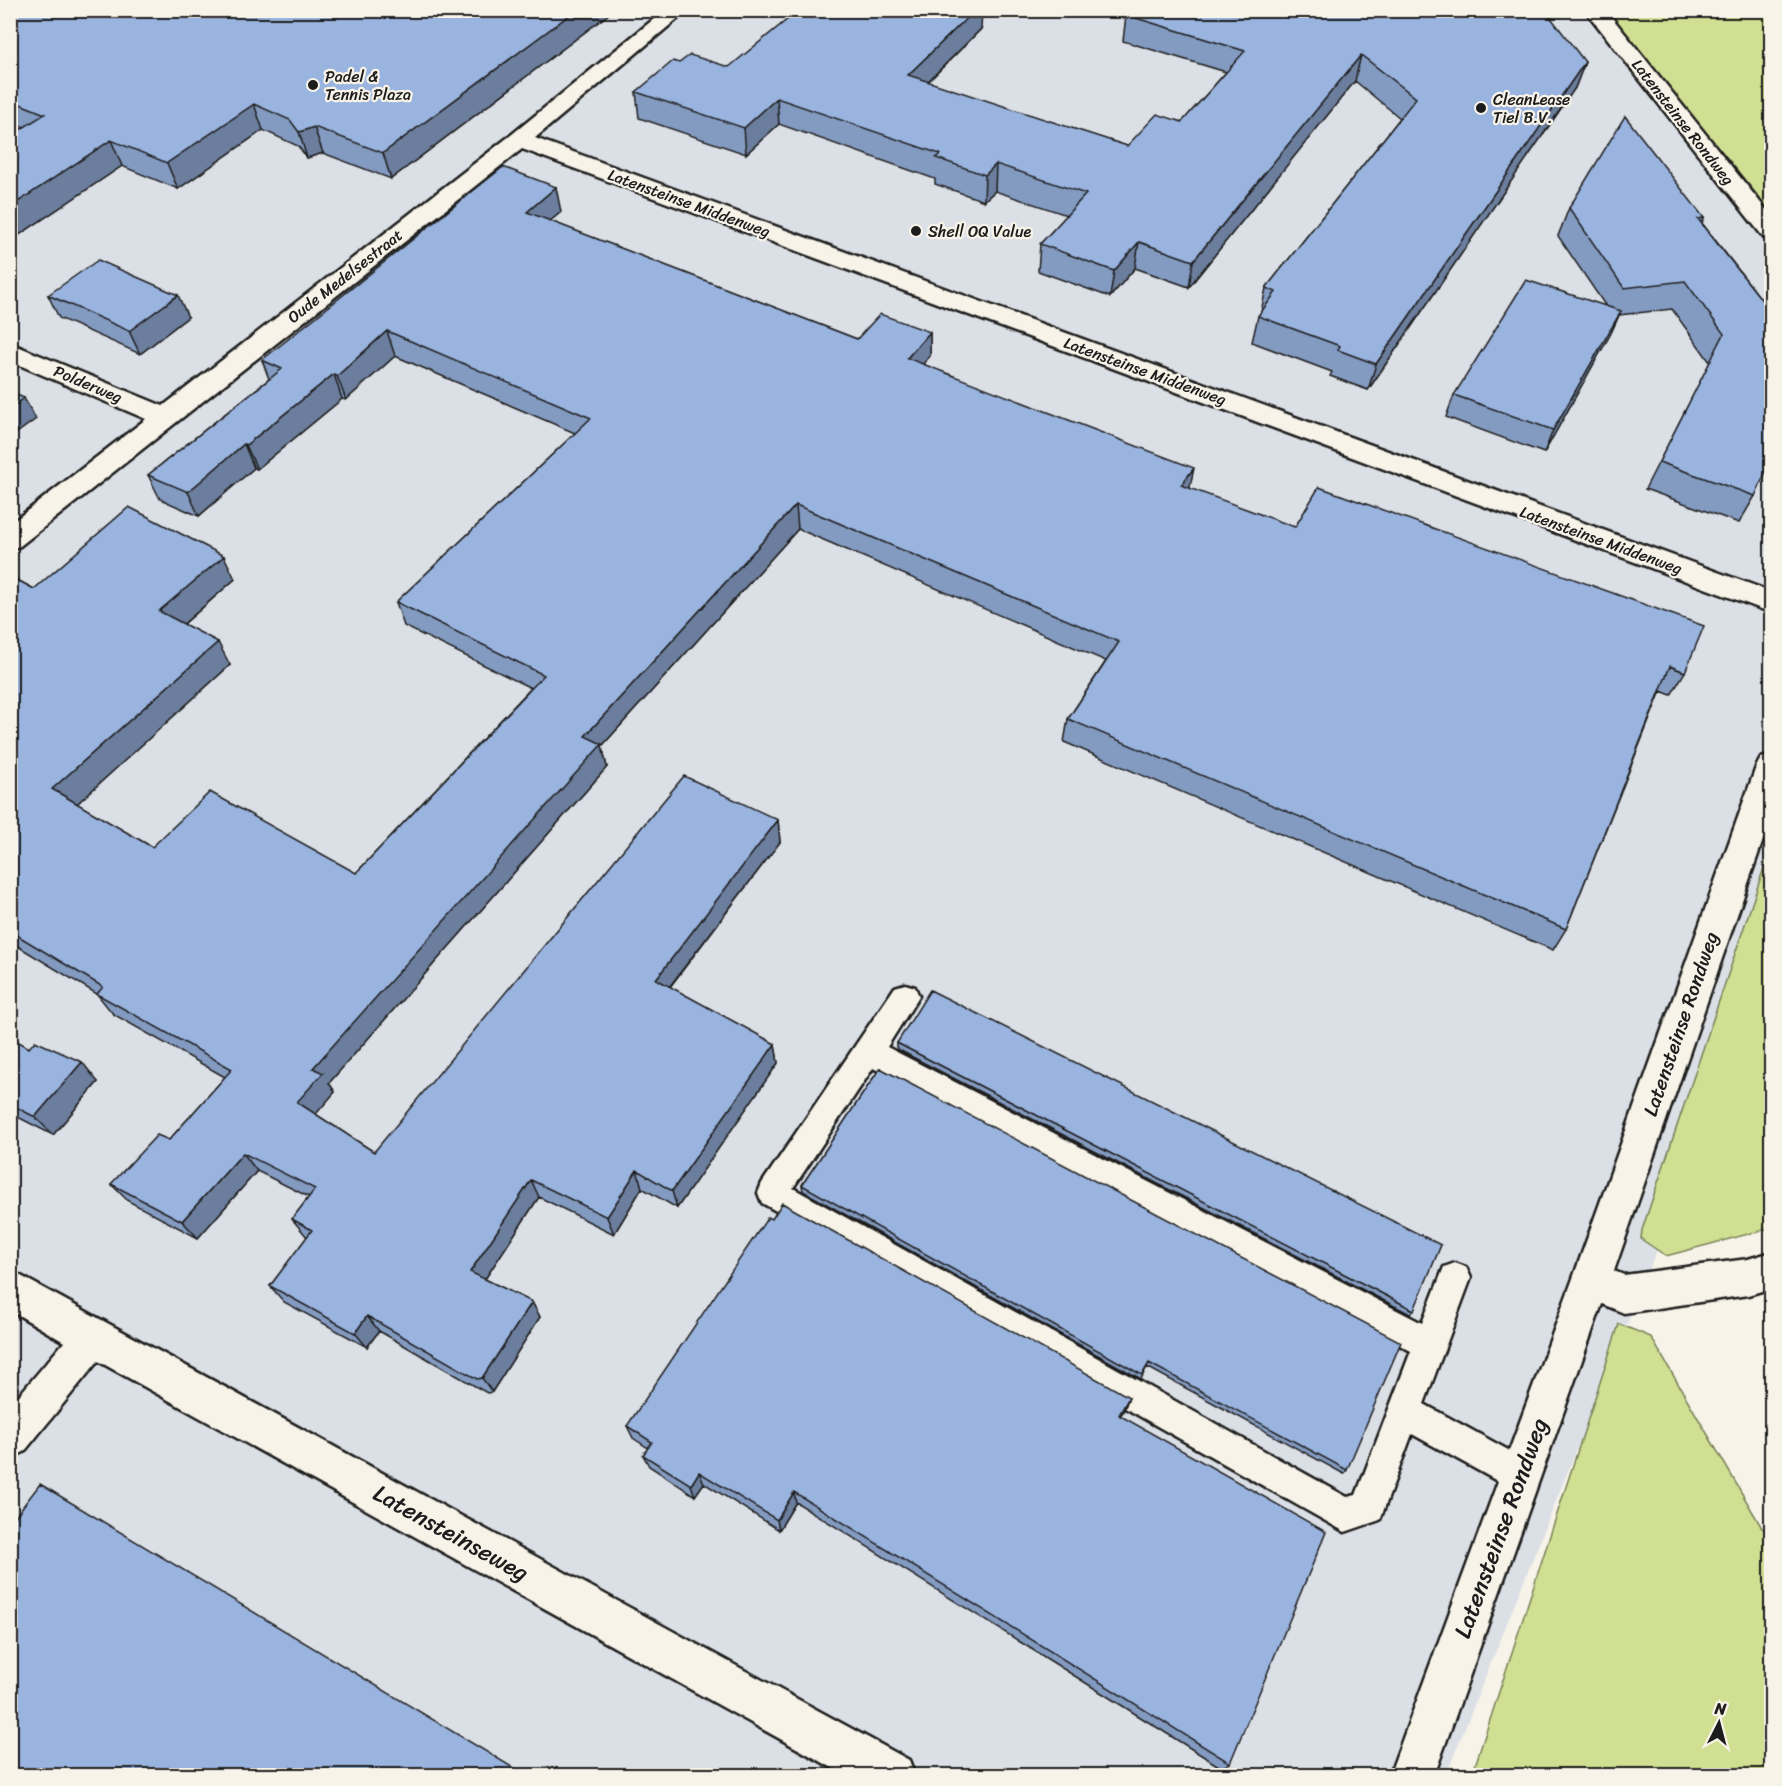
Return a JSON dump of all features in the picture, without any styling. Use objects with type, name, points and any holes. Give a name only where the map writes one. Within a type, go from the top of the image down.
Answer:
[{"type":"street","name":"Oude Medelsestraat","points":[[10,538],[519,140],[678,10]]},
{"type":"street","name":"Latensteinse Rondweg","points":[[1595,10],[1772,233]]},
{"type":"street","name":"Latensteinse Middenweg","points":[[519,140],[1772,603]]},
{"type":"street","name":"Polderweg","points":[[10,351],[165,417]]},
{"type":"street","name":"Latensteinse Rondweg","points":[[1411,1776],[1591,1281],[1772,767]]},
{"type":"street","points":[[1591,1281],[1624,1294],[1748,1277],[1772,1270]]},
{"type":"street","name":"Latensteinseweg","points":[[10,1288],[93,1337],[893,1776]]},
{"type":"street","points":[[10,1438],[93,1337]]},
{"type":"lane","points":[[905,996],[773,1192],[1345,1515],[1368,1508],[1455,1278]]},
{"type":"lane","points":[[868,1051],[1430,1344]]},
{"type":"lane","points":[[1405,1412],[1520,1475]]},
{"type":"shaded area","points":[[11,11],[1654,11],[1771,137],[1771,921],[1660,1242],[1446,1775],[11,1776]]},
{"type":"green space","points":[[1606,11],[1771,11],[1771,212]]},
{"type":"green space","points":[[1771,847],[1771,1228],[1666,1256],[1641,1239],[1642,1230]]},
{"type":"green space","points":[[1619,1324],[1651,1337],[1762,1528],[1771,1535],[1771,1775],[1472,1775]]},
{"type":"building","points":[[10,10],[576,10],[383,153],[314,127],[299,132],[290,120],[254,104],[167,163],[111,140],[10,207],[10,136],[45,114],[10,100]]},
{"type":"building","points":[[799,10],[975,10],[908,75],[1127,146],[1157,114],[1182,122],[1245,51],[1126,15],[1130,10],[1545,10],[1585,62],[1376,364],[1338,350],[1340,346],[1258,316],[1276,292],[1266,288],[1416,98],[1361,55],[1193,261],[1139,242],[1114,271],[1040,244],[1086,194],[996,164],[985,175],[936,158],[940,154],[777,98],[744,128],[636,92],[673,61],[679,63],[690,55],[729,67]]},
{"type":"building","points":[[1625,116],[1704,218],[1698,219],[1772,313],[1772,458],[1755,496],[1659,462],[1724,334],[1685,281],[1624,288],[1569,208]]},
{"type":"building","points":[[503,167],[556,187],[527,212],[857,339],[880,314],[930,332],[907,358],[1194,468],[1181,485],[1295,527],[1319,487],[1704,626],[1685,672],[1670,666],[1566,929],[1068,719],[1119,642],[796,505],[585,736],[602,744],[313,1068],[323,1073],[297,1102],[374,1152],[684,776],[778,820],[656,979],[775,1044],[672,1191],[637,1170],[607,1217],[531,1180],[470,1272],[532,1302],[482,1378],[477,1379],[367,1316],[355,1333],[270,1286],[312,1230],[292,1219],[315,1189],[243,1153],[182,1221],[111,1184],[157,1135],[169,1140],[232,1069],[97,994],[103,987],[10,931],[10,576],[34,589],[129,507],[224,556],[159,611],[218,642],[52,789],[152,847],[210,792],[356,873],[544,675],[396,602],[591,418],[387,331],[337,376],[334,374],[246,445],[244,444],[188,492],[148,475],[282,369],[262,360]]},
{"type":"building","points":[[98,260],[178,295],[129,331],[48,295]]},
{"type":"building","points":[[1526,280],[1621,311],[1553,430],[1454,395]]},
{"type":"building","points":[[10,392],[24,398],[10,409]]},
{"type":"building","points":[[930,990],[1441,1245],[1414,1310],[897,1043]]},
{"type":"building","points":[[10,1037],[29,1048],[35,1041],[82,1062],[35,1117],[10,1104]]},
{"type":"building","points":[[880,1068],[1401,1342],[1347,1470],[1149,1363],[1142,1375],[802,1185]]},
{"type":"building","points":[[782,1203],[1129,1397],[1119,1415],[1326,1532],[1230,1763],[794,1492],[777,1520],[699,1472],[691,1485],[643,1455],[652,1442],[627,1426],[768,1217],[772,1219]]},
{"type":"building","points":[[40,1484],[527,1776],[10,1776],[10,1523]]},
{"type":"place","name":"Padel & Tennis Plaza","points":[[313,85]]},
{"type":"place","name":"CleanLease Tiel B.V.","points":[[1481,108]]},
{"type":"place","name":"Shell OQ Value","points":[[916,231]]}]
